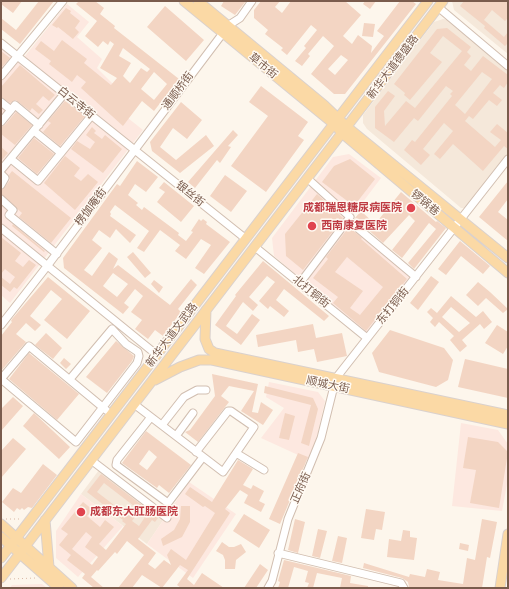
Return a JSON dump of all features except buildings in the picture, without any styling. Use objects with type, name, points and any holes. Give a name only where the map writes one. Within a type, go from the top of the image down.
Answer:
[{"type":"main road","name":"草市街","points":[[184,1],[336,121]]},
{"type":"main road","name":"草市街","points":[[198,1],[229,25],[336,121],[344,130]]},
{"type":"main road","name":"新华大道德盛路","points":[[336,121],[428,1]]},
{"type":"main road","name":"新华大道德盛路","points":[[344,130],[441,4]]},
{"type":"main road","name":"新华大道文武路","points":[[1,558],[336,121]]},
{"type":"main road","name":"新华大道文武路","points":[[5,578],[45,520],[344,130]]},
{"type":"main road","name":"锣锅巷","points":[[344,130],[508,258]]},
{"type":"main road","name":"锣锅巷","points":[[344,130],[508,273]]},
{"type":"main road","name":"顺城大街","points":[[206,310],[205,339],[212,351],[508,424]]},
{"type":"main road","name":"顺城大街","points":[[152,381],[180,367],[204,359],[508,415]]},
{"type":"main road","points":[[45,520],[49,567]]},
{"type":"main road","points":[[1,524],[14,542],[59,588]]},
{"type":"main road","points":[[500,588],[506,566],[508,534]]},
{"type":"main road","points":[[1,537],[14,542]]},
{"type":"main road","points":[[23,550],[49,567],[72,588]]},
{"type":"street","points":[[1,76],[63,1]]},
{"type":"street","points":[[229,25],[240,18],[252,1]]},
{"type":"street","points":[[441,4],[508,66]]},
{"type":"street","name":"通顺桥街","points":[[134,149],[223,33]]},
{"type":"street","name":"白云寺街","points":[[1,43],[134,149]]},
{"type":"street","points":[[1,170],[64,93]]},
{"type":"street","points":[[1,102],[11,110]]},
{"type":"street","points":[[1,122],[15,105],[39,125]]},
{"type":"street","points":[[11,159],[38,181],[92,115]]},
{"type":"street","points":[[34,131],[61,153]]},
{"type":"street","name":"银丝街","points":[[134,149],[246,239]]},
{"type":"street","name":"楞伽庵街","points":[[1,325],[57,254],[134,149]]},
{"type":"street","name":"东打铜街","points":[[335,382],[367,338],[508,159]]},
{"type":"street","points":[[1,174],[6,178],[1,185]]},
{"type":"street","points":[[300,283],[350,217],[307,178]]},
{"type":"street","points":[[1,199],[13,210],[9,215],[57,254]]},
{"type":"street","points":[[348,220],[416,277]]},
{"type":"street","points":[[1,228],[157,355]]},
{"type":"street","name":"北打铜街","points":[[255,247],[367,338]]},
{"type":"street","points":[[115,331],[120,324]]},
{"type":"street","points":[[70,380],[112,329],[126,344],[138,352],[139,359],[104,408],[76,442],[1,379],[29,346],[70,380],[104,408],[111,414]]},
{"type":"street","name":"正府街","points":[[268,588],[272,581],[288,518],[316,452],[335,382]]},
{"type":"street","points":[[162,425],[184,397],[197,390],[206,390]]},
{"type":"street","points":[[134,404],[196,452],[223,472],[254,427],[231,411],[226,414],[196,452]]},
{"type":"street","points":[[176,436],[193,413]]},
{"type":"street","points":[[151,417],[117,460],[116,465],[168,502],[203,457]]},
{"type":"street","points":[[236,452],[264,470]]},
{"type":"street","points":[[91,460],[166,518]]},
{"type":"street","points":[[278,553],[400,583],[404,588]]},
{"type":"path","points":[[1,520],[32,518]]},
{"type":"path","points":[[5,578],[47,577]]},
{"type":"shaded area","points":[[452,1],[508,1],[508,54],[454,10]]},
{"type":"shaded area","points":[[67,4],[89,22],[77,37],[102,59],[97,68],[123,94],[114,107],[143,130],[10,303],[1,295],[1,46],[21,61]]},
{"type":"shaded area","points":[[443,19],[449,20],[508,69],[508,155],[465,208],[461,208],[367,129],[363,123],[363,115],[434,22]]},
{"type":"shaded area","points":[[349,154],[381,178],[350,219],[415,275],[367,334],[274,256],[272,238],[333,157]]},
{"type":"shaded area","points":[[269,382],[318,392],[325,401],[314,450],[309,460],[261,438],[284,408],[266,397]]},
{"type":"shaded area","points":[[461,423],[498,430],[508,444],[508,479],[502,511],[452,506]]},
{"type":"shaded area","points":[[99,470],[164,519],[147,544],[81,494]]},
{"type":"shaded area","points":[[189,482],[236,514],[193,578],[147,544]]},
{"type":"shaded area","points":[[81,494],[123,526],[78,577],[56,558],[56,531]]},
{"type":"shaded area","points":[[42,584],[47,588],[10,588],[12,585]]},
{"type":"place","name":"成都瑞恩糖尿病医院","points":[[411,208]]},
{"type":"place","name":"西南康复医院","points":[[312,226]]},
{"type":"place","name":"成都东大肛肠医院","points":[[81,512]]}]
